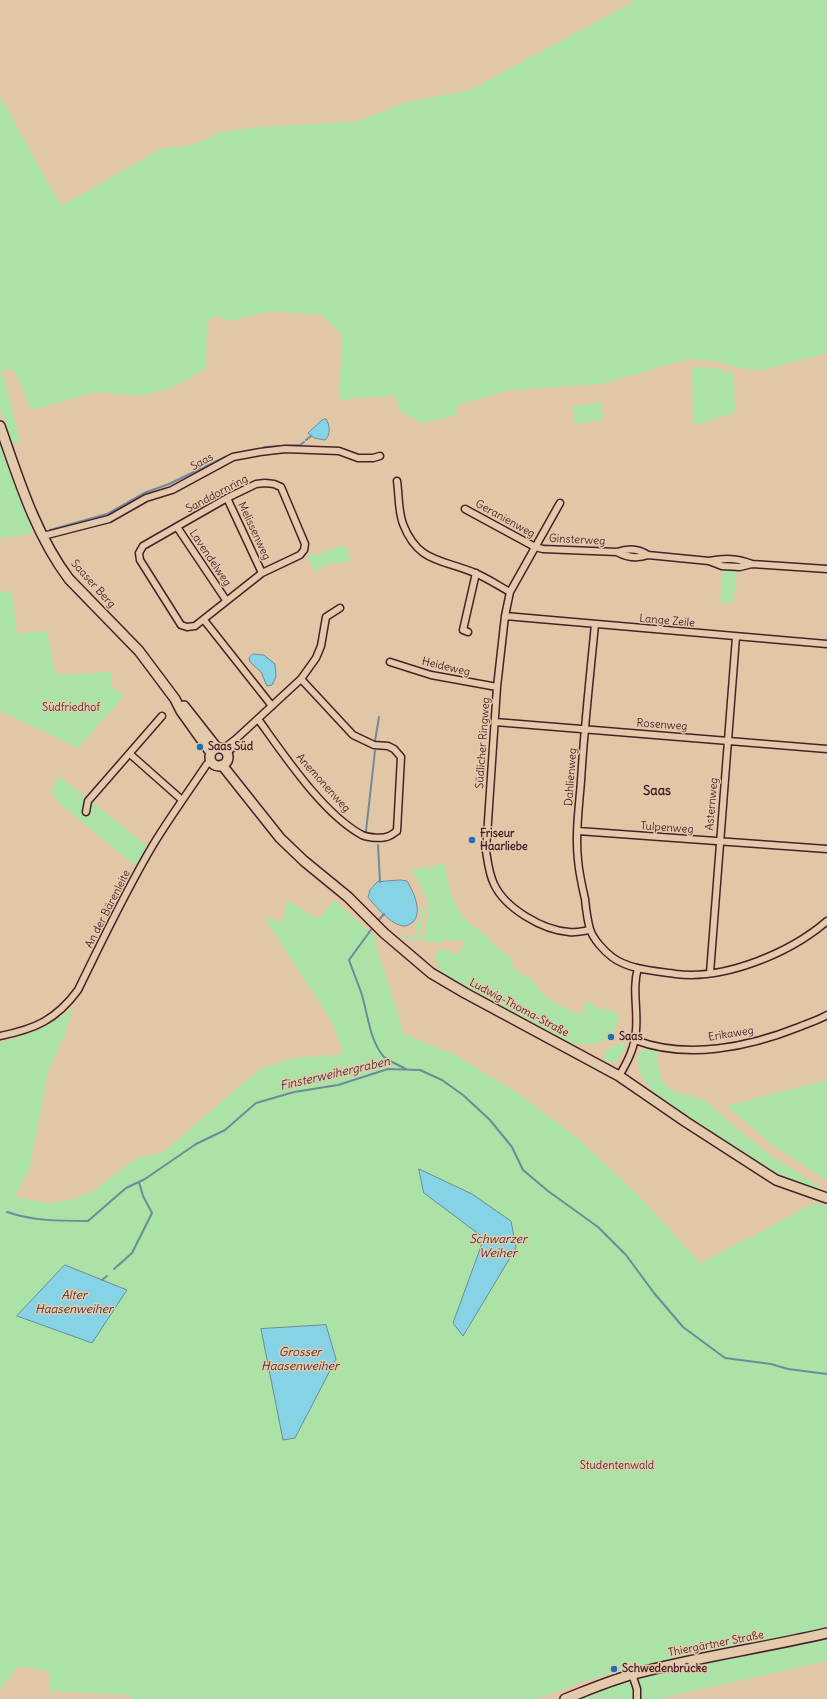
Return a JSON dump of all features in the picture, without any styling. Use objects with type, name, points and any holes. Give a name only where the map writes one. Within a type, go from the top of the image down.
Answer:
[{"type":"street","name":"Saaser Berg","points":[[0,426],[43,536],[61,568],[138,651],[175,699],[181,711],[220,756]]},
{"type":"street","name":"Saas","points":[[43,536],[109,519],[146,498],[177,487],[234,457],[285,449],[339,451],[358,458],[373,458],[380,456]]},
{"type":"street","points":[[397,481],[404,525],[411,541],[421,552],[432,559],[476,573],[510,592]]},
{"type":"street","name":"Sanddornring","points":[[256,484],[274,484],[281,487],[305,547],[300,555],[262,573],[195,626],[181,625],[140,560],[139,553],[143,546],[227,498],[256,484]]},
{"type":"street","name":"Melissenweg","points":[[227,498],[262,573]]},
{"type":"street","name":"Südlicher Ringweg","points":[[560,503],[510,592],[505,616],[497,687],[486,852],[489,871],[495,885],[504,900],[516,910],[550,928],[568,932],[590,930]]},
{"type":"street","name":"Geranienweg","points":[[465,508],[535,547]]},
{"type":"street","name":"Lavendelweg","points":[[178,527],[226,600]]},
{"type":"street","name":"Ginsterweg","points":[[535,547],[617,552],[626,549],[638,550],[648,555],[709,562],[723,558],[740,560],[752,564],[827,569]]},
{"type":"street","points":[[429,566],[432,559]]},
{"type":"street","points":[[468,632],[463,630],[476,573]]},
{"type":"street","points":[[220,756],[233,747],[236,739],[301,679],[316,658],[322,646],[326,617],[340,608]]},
{"type":"street","name":"Lange Zeile","points":[[505,616],[827,644]]},
{"type":"street","points":[[204,620],[272,706]]},
{"type":"street","name":"Dahlienweg","points":[[590,930],[578,859],[578,831],[584,729],[595,624]]},
{"type":"street","name":"Asternweg","points":[[710,973],[736,637]]},
{"type":"street","name":"Heideweg","points":[[390,662],[431,675],[497,687]]},
{"type":"street","name":"Anemonenweg","points":[[258,719],[299,775],[338,818],[363,836],[389,837],[397,831],[401,757],[394,749],[388,746],[374,745],[353,735],[301,679]]},
{"type":"street","points":[[86,812],[88,801],[162,716]]},
{"type":"street","name":"Rosenweg","points":[[495,722],[827,749]]},
{"type":"street","points":[[130,754],[182,800]]},
{"type":"street","name":"Ludwig-Thoma-Straße","points":[[220,756],[231,779],[239,786],[258,813],[280,838],[304,861],[348,897],[431,973],[465,993],[619,1076],[686,1122],[776,1180],[827,1198]]},
{"type":"street","name":"An der Bärenleite","points":[[0,1036],[25,1031],[38,1026],[56,1014],[78,990],[136,875],[182,800],[208,764],[220,756]]},
{"type":"street","name":"Tulpenweg","points":[[578,831],[827,849]]},
{"type":"street","points":[[590,930],[600,945],[612,958],[624,964],[638,968],[687,975],[710,973],[740,967],[773,955],[816,931],[827,921]]},
{"type":"street","points":[[619,1076],[630,1057],[635,1040],[637,1028],[635,1007],[636,975],[638,968]]},
{"type":"street","name":"Erikaweg","points":[[635,1040],[645,1044],[685,1049],[742,1045],[776,1036],[827,1015]]},
{"type":"street","name":"Thiergärtner Straße","points":[[565,1699],[632,1674],[680,1662],[827,1633]]},
{"type":"street","points":[[632,1674],[637,1689],[637,1699]]},
{"type":"green space","points":[[633,0],[827,0],[827,353],[764,370],[742,369],[719,362],[689,359],[601,384],[510,390],[458,405],[454,416],[423,423],[400,412],[395,395],[339,400],[342,334],[321,315],[272,311],[229,321],[217,316],[209,320],[207,327],[206,368],[176,386],[142,396],[97,392],[31,410],[15,371],[9,369],[2,371],[20,441],[12,443],[0,409],[0,96],[61,206],[161,149],[190,145],[210,138],[216,133],[257,127],[356,122],[404,103],[470,90],[633,2]]},
{"type":"green space","points":[[692,367],[716,368],[734,374],[735,412],[693,426]]},
{"type":"green space","points":[[601,402],[603,420],[574,424],[572,406]]},
{"type":"green space","points":[[0,440],[32,526],[32,531],[29,534],[0,538]]},
{"type":"green space","points":[[345,545],[351,561],[328,564],[315,572],[307,557],[308,553],[317,555]]},
{"type":"green space","points":[[723,570],[737,572],[733,603],[720,602]]},
{"type":"green space","name":"Südfriedhof","points":[[12,591],[17,634],[47,631],[54,670],[59,672],[56,674],[62,675],[111,672],[112,687],[124,696],[78,748],[0,711],[0,592]]},
{"type":"green space","points":[[59,776],[149,847],[137,867],[63,806],[51,793]]},
{"type":"green space","points":[[435,865],[445,865],[447,880],[452,896],[463,916],[499,949],[511,957],[514,968],[519,973],[534,982],[539,990],[549,999],[566,1009],[584,1015],[583,1007],[587,1001],[601,1009],[611,1010],[619,1015],[613,1034],[600,1043],[576,1045],[567,1043],[535,1027],[441,972],[434,956],[440,949],[458,954],[461,953],[464,941],[442,940],[444,944],[423,941],[428,912],[427,904],[418,880],[411,870],[429,866],[429,871]]},
{"type":"green space","name":"Studentenwald","points":[[287,900],[319,919],[334,900],[377,938],[375,942],[404,1034],[455,1055],[516,1092],[575,1136],[635,1192],[700,1263],[759,1233],[809,1205],[816,1203],[827,1206],[827,1628],[637,1667],[585,1681],[536,1699],[131,1699],[131,1695],[50,1691],[49,1671],[18,1666],[0,1690],[0,1043],[39,1030],[73,1008],[64,1037],[48,1071],[30,1167],[15,1197],[48,1203],[74,1199],[93,1191],[137,1158],[163,1152],[260,1069],[293,1058],[344,1054],[331,1021],[264,917],[283,922]],"holes":[[[424,1193],[511,1221],[516,1248],[463,1336],[453,1323],[484,1238]]]},
{"type":"green space","points":[[422,908],[425,908],[423,920],[420,920],[420,924],[422,925],[419,941],[402,937],[401,935],[413,937],[417,935],[418,930],[414,927],[419,921]]},
{"type":"green space","points":[[624,1042],[626,1044],[620,1057],[612,1063],[605,1061],[603,1054],[606,1050]]},
{"type":"green space","points":[[646,1049],[658,1051],[658,1065],[662,1082],[671,1090],[705,1100],[728,1121],[772,1156],[820,1187],[817,1193],[778,1174],[663,1101],[644,1080],[639,1068],[639,1053]]},
{"type":"green space","points":[[827,1080],[827,1181],[773,1145],[726,1106]]},
{"type":"green space","points":[[827,1637],[827,1661],[658,1699],[642,1699],[642,1696],[636,1697],[635,1699],[579,1699],[640,1676]]},
{"type":"water","points":[[326,419],[329,430],[325,440],[314,438],[308,433],[322,420]]},
{"type":"water","points":[[253,654],[264,655],[275,664],[276,677],[272,685],[267,686],[261,672],[250,662],[249,658]]},
{"type":"water","points":[[407,881],[414,895],[417,907],[416,917],[413,922],[405,926],[394,923],[379,910],[368,897],[370,890],[377,882]]},
{"type":"water","name":"Schwarzer Weiher","points":[[419,1169],[472,1194],[511,1221],[516,1248],[463,1336],[453,1323],[484,1238],[424,1193]]},
{"type":"water","name":"Alter Haasenweiher","points":[[65,1265],[127,1290],[92,1343],[17,1316]]},
{"type":"water","name":"Grosser Haasenweiher","points":[[326,1325],[336,1359],[295,1438],[283,1440],[261,1329]]},
{"type":"waterway","points":[[306,440],[311,436]]},
{"type":"waterway","points":[[264,447],[300,445],[304,442]]},
{"type":"waterway","points":[[50,530],[107,514],[144,493],[169,484],[227,456]]},
{"type":"waterway","points":[[375,741],[379,717]]},
{"type":"waterway","points":[[366,831],[375,751]]},
{"type":"waterway","points":[[378,845],[380,882]]},
{"type":"waterway","points":[[377,922],[384,914]]},
{"type":"waterway","points":[[373,927],[349,960],[361,992],[375,1043],[384,1057],[406,1069]]},
{"type":"waterway","name":"Finsterweihergraben","points":[[7,1212],[37,1219],[57,1221],[88,1221],[126,1188],[145,1179],[196,1144],[225,1130],[256,1103],[294,1092],[338,1085],[388,1069],[420,1070],[442,1080],[463,1095],[490,1120],[512,1147],[523,1170],[548,1191],[598,1227],[626,1255],[654,1293],[683,1327],[725,1358],[771,1364],[788,1369],[827,1374]]},
{"type":"waterway","points":[[114,1269],[132,1253],[152,1213],[143,1196],[139,1182]]},
{"type":"waterway","points":[[102,1280],[107,1276]]},
{"type":"place","name":"Saas Süd","points":[[200,747]]},
{"type":"place","name":"Friseur Haarliebe","points":[[472,840]]},
{"type":"place","name":"Saas","points":[[611,1037]]},
{"type":"place","name":"Schwedenbrücke","points":[[614,1669]]},
{"type":"district","name":"Saas","points":[[657,791]]}]
